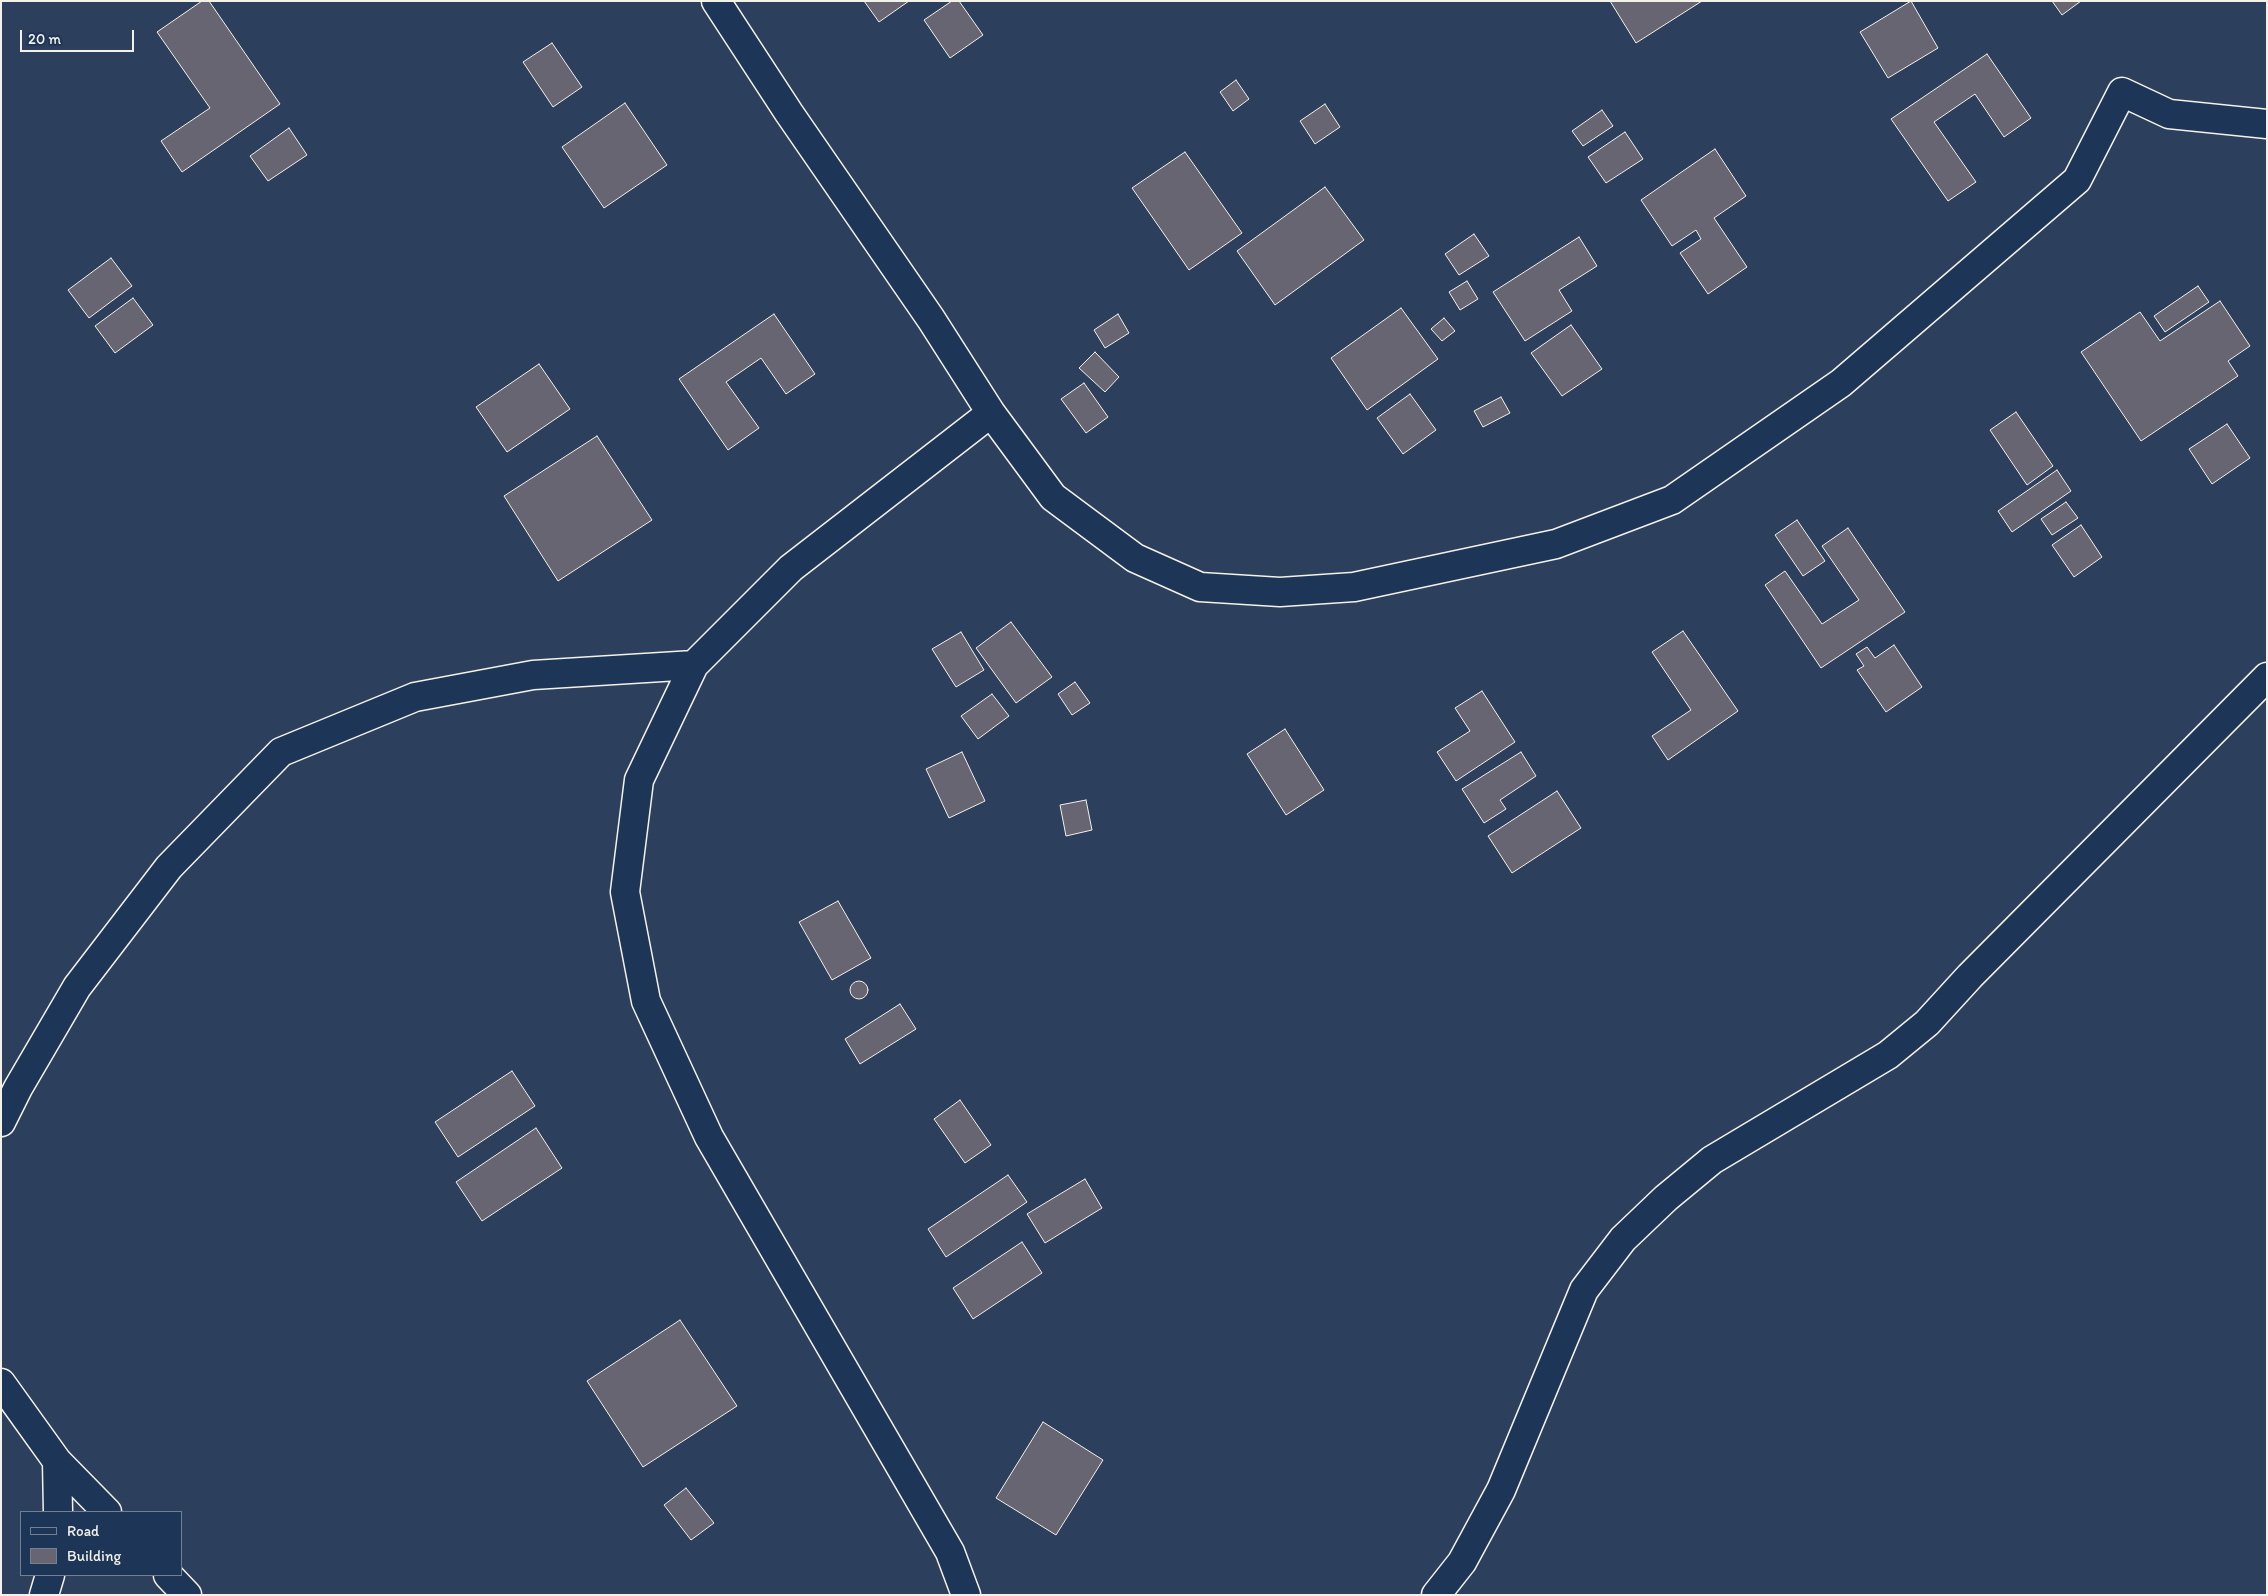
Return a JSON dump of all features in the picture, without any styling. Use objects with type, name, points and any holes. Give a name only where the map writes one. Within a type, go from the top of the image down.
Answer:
[{"type":"street","points":[[716,1],[931,319],[992,413],[1052,497],[1135,558],[1200,587],[1280,592],[1354,587],[1556,544],[1672,500],[1841,383],[2077,180],[2122,92],[2169,114],[2267,124]]},
{"type":"street","points":[[966,1595],[950,1552],[708,1137],[646,1001],[625,892],[639,780],[694,665],[791,568],[992,413]]},
{"type":"street","points":[[1,1122],[18,1088],[77,987],[169,867],[281,752],[415,697],[533,675],[694,665]]},
{"type":"street","points":[[1436,1595],[1462,1562],[1501,1490],[1584,1290],[1623,1239],[1666,1198],[1712,1160],[1888,1054],[1927,1023],[1970,976],[2267,677]]},
{"type":"street","points":[[1,1383],[57,1461],[106,1511]]},
{"type":"street","points":[[57,1461],[58,1511]]},
{"type":"street","points":[[44,1595],[50,1576]]},
{"type":"street","points":[[169,1576],[187,1595]]},
{"type":"building","points":[[202,1],[209,1],[280,104],[182,172],[161,141],[210,108],[157,32]]},
{"type":"building","points":[[864,1],[909,1],[879,22]]},
{"type":"building","points":[[952,1],[959,1],[983,35],[950,58],[924,20]]},
{"type":"building","points":[[1610,1],[1702,1],[1636,43]]},
{"type":"building","points":[[1911,1],[1938,48],[1888,78],[1860,32]]},
{"type":"building","points":[[2052,1],[2081,1],[2062,15]]},
{"type":"building","points":[[552,43],[582,87],[553,107],[523,62]]},
{"type":"building","points":[[1987,54],[2031,118],[2004,137],[1975,94],[1934,122],[1976,182],[1948,201],[1891,119]]},
{"type":"building","points":[[1236,80],[1249,99],[1233,111],[1220,92]]},
{"type":"building","points":[[625,103],[667,165],[604,208],[562,147]]},
{"type":"building","points":[[1325,104],[1340,127],[1315,144],[1300,121]]},
{"type":"building","points":[[1602,110],[1613,126],[1583,146],[1572,131]]},
{"type":"building","points":[[289,128],[307,155],[268,181],[250,156]]},
{"type":"building","points":[[1625,132],[1643,159],[1606,183],[1588,157]]},
{"type":"building","points":[[1715,149],[1746,196],[1714,218],[1747,267],[1708,294],[1680,253],[1701,239],[1696,230],[1672,246],[1641,200]]},
{"type":"building","points":[[1185,152],[1242,233],[1189,270],[1132,188]]},
{"type":"building","points":[[1325,187],[1364,240],[1275,305],[1237,251]]},
{"type":"building","points":[[1474,234],[1489,256],[1459,275],[1445,254]]},
{"type":"building","points":[[1579,237],[1597,266],[1559,290],[1572,311],[1525,341],[1493,292]]},
{"type":"building","points":[[111,258],[132,286],[89,318],[68,290]]},
{"type":"building","points":[[1467,281],[1478,299],[1460,310],[1449,292]]},
{"type":"building","points":[[2198,286],[2209,302],[2165,332],[2154,316]]},
{"type":"building","points":[[133,298],[153,325],[115,353],[95,326]]},
{"type":"building","points":[[2220,301],[2250,346],[2228,361],[2238,376],[2141,441],[2081,352],[2140,312],[2160,341]]},
{"type":"building","points":[[1401,308],[1438,359],[1367,410],[1331,358]]},
{"type":"building","points":[[774,314],[815,374],[786,394],[761,358],[726,382],[759,428],[728,450],[679,379]]},
{"type":"building","points":[[1118,314],[1129,333],[1105,348],[1094,330]]},
{"type":"building","points":[[1444,318],[1455,331],[1442,341],[1431,329]]},
{"type":"building","points":[[1571,325],[1602,369],[1562,396],[1531,353]]},
{"type":"building","points":[[1095,352],[1119,377],[1105,392],[1079,368]]},
{"type":"building","points":[[539,364],[570,409],[507,452],[476,407]]},
{"type":"building","points":[[1084,383],[1108,417],[1086,433],[1061,399]]},
{"type":"building","points":[[1410,394],[1436,430],[1403,454],[1377,418]]},
{"type":"building","points":[[1501,397],[1510,413],[1483,427],[1474,411]]},
{"type":"building","points":[[2016,412],[2053,466],[2027,485],[1990,430]]},
{"type":"building","points":[[2227,424],[2250,458],[2212,484],[2189,449]]},
{"type":"building","points":[[597,436],[652,520],[558,581],[504,496]]},
{"type":"building","points":[[2057,470],[2071,491],[2012,532],[1998,511]]},
{"type":"building","points":[[2066,502],[2078,518],[2052,535],[2041,519]]},
{"type":"building","points":[[1797,520],[1825,561],[1803,576],[1775,535]]},
{"type":"building","points":[[2081,525],[2102,557],[2074,577],[2052,545]]},
{"type":"building","points":[[1848,528],[1905,612],[1821,668],[1765,585],[1785,571],[1822,624],[1859,600],[1822,546]]},
{"type":"building","points":[[1011,622],[1052,677],[1016,703],[976,648]]},
{"type":"building","points":[[1683,631],[1738,711],[1668,760],[1652,736],[1691,710],[1652,652]]},
{"type":"building","points":[[961,632],[984,670],[956,687],[932,649]]},
{"type":"building","points":[[1894,645],[1922,687],[1886,712],[1857,670],[1864,666],[1856,654],[1867,647],[1875,658]]},
{"type":"building","points":[[1075,682],[1090,703],[1072,715],[1058,694]]},
{"type":"building","points":[[1482,691],[1515,742],[1456,781],[1437,752],[1470,731],[1455,708]]},
{"type":"building","points":[[992,694],[1009,716],[978,739],[961,716]]},
{"type":"building","points":[[1285,729],[1324,790],[1286,815],[1247,754]]},
{"type":"building","points":[[962,752],[985,801],[949,818],[926,769]]},
{"type":"building","points":[[1521,752],[1536,776],[1500,800],[1506,809],[1484,823],[1462,789]]},
{"type":"building","points":[[1557,791],[1581,828],[1512,873],[1488,836]]},
{"type":"building","points":[[1086,800],[1092,830],[1066,836],[1060,805]]},
{"type":"building","points":[[838,901],[871,958],[832,980],[799,922]]},
{"type":"building","points":[[859,981],[867,986],[868,990],[863,998],[859,999],[851,994],[850,990],[855,982]]},
{"type":"building","points":[[900,1004],[916,1029],[860,1064],[845,1039]]},
{"type":"building","points":[[512,1071],[535,1106],[458,1157],[435,1122]]},
{"type":"building","points":[[960,1100],[991,1145],[965,1163],[934,1119]]},
{"type":"building","points":[[536,1128],[562,1168],[482,1221],[456,1182]]},
{"type":"building","points":[[1008,1175],[1027,1202],[946,1257],[928,1229]]},
{"type":"building","points":[[1085,1179],[1102,1208],[1045,1243],[1027,1214]]},
{"type":"building","points":[[1022,1242],[1042,1273],[973,1319],[953,1288]]},
{"type":"building","points":[[680,1320],[737,1406],[643,1467],[587,1381]]},
{"type":"building","points":[[1043,1422],[1103,1460],[1056,1535],[996,1498]]},
{"type":"building","points":[[686,1488],[714,1523],[691,1540],[664,1505]]}]
